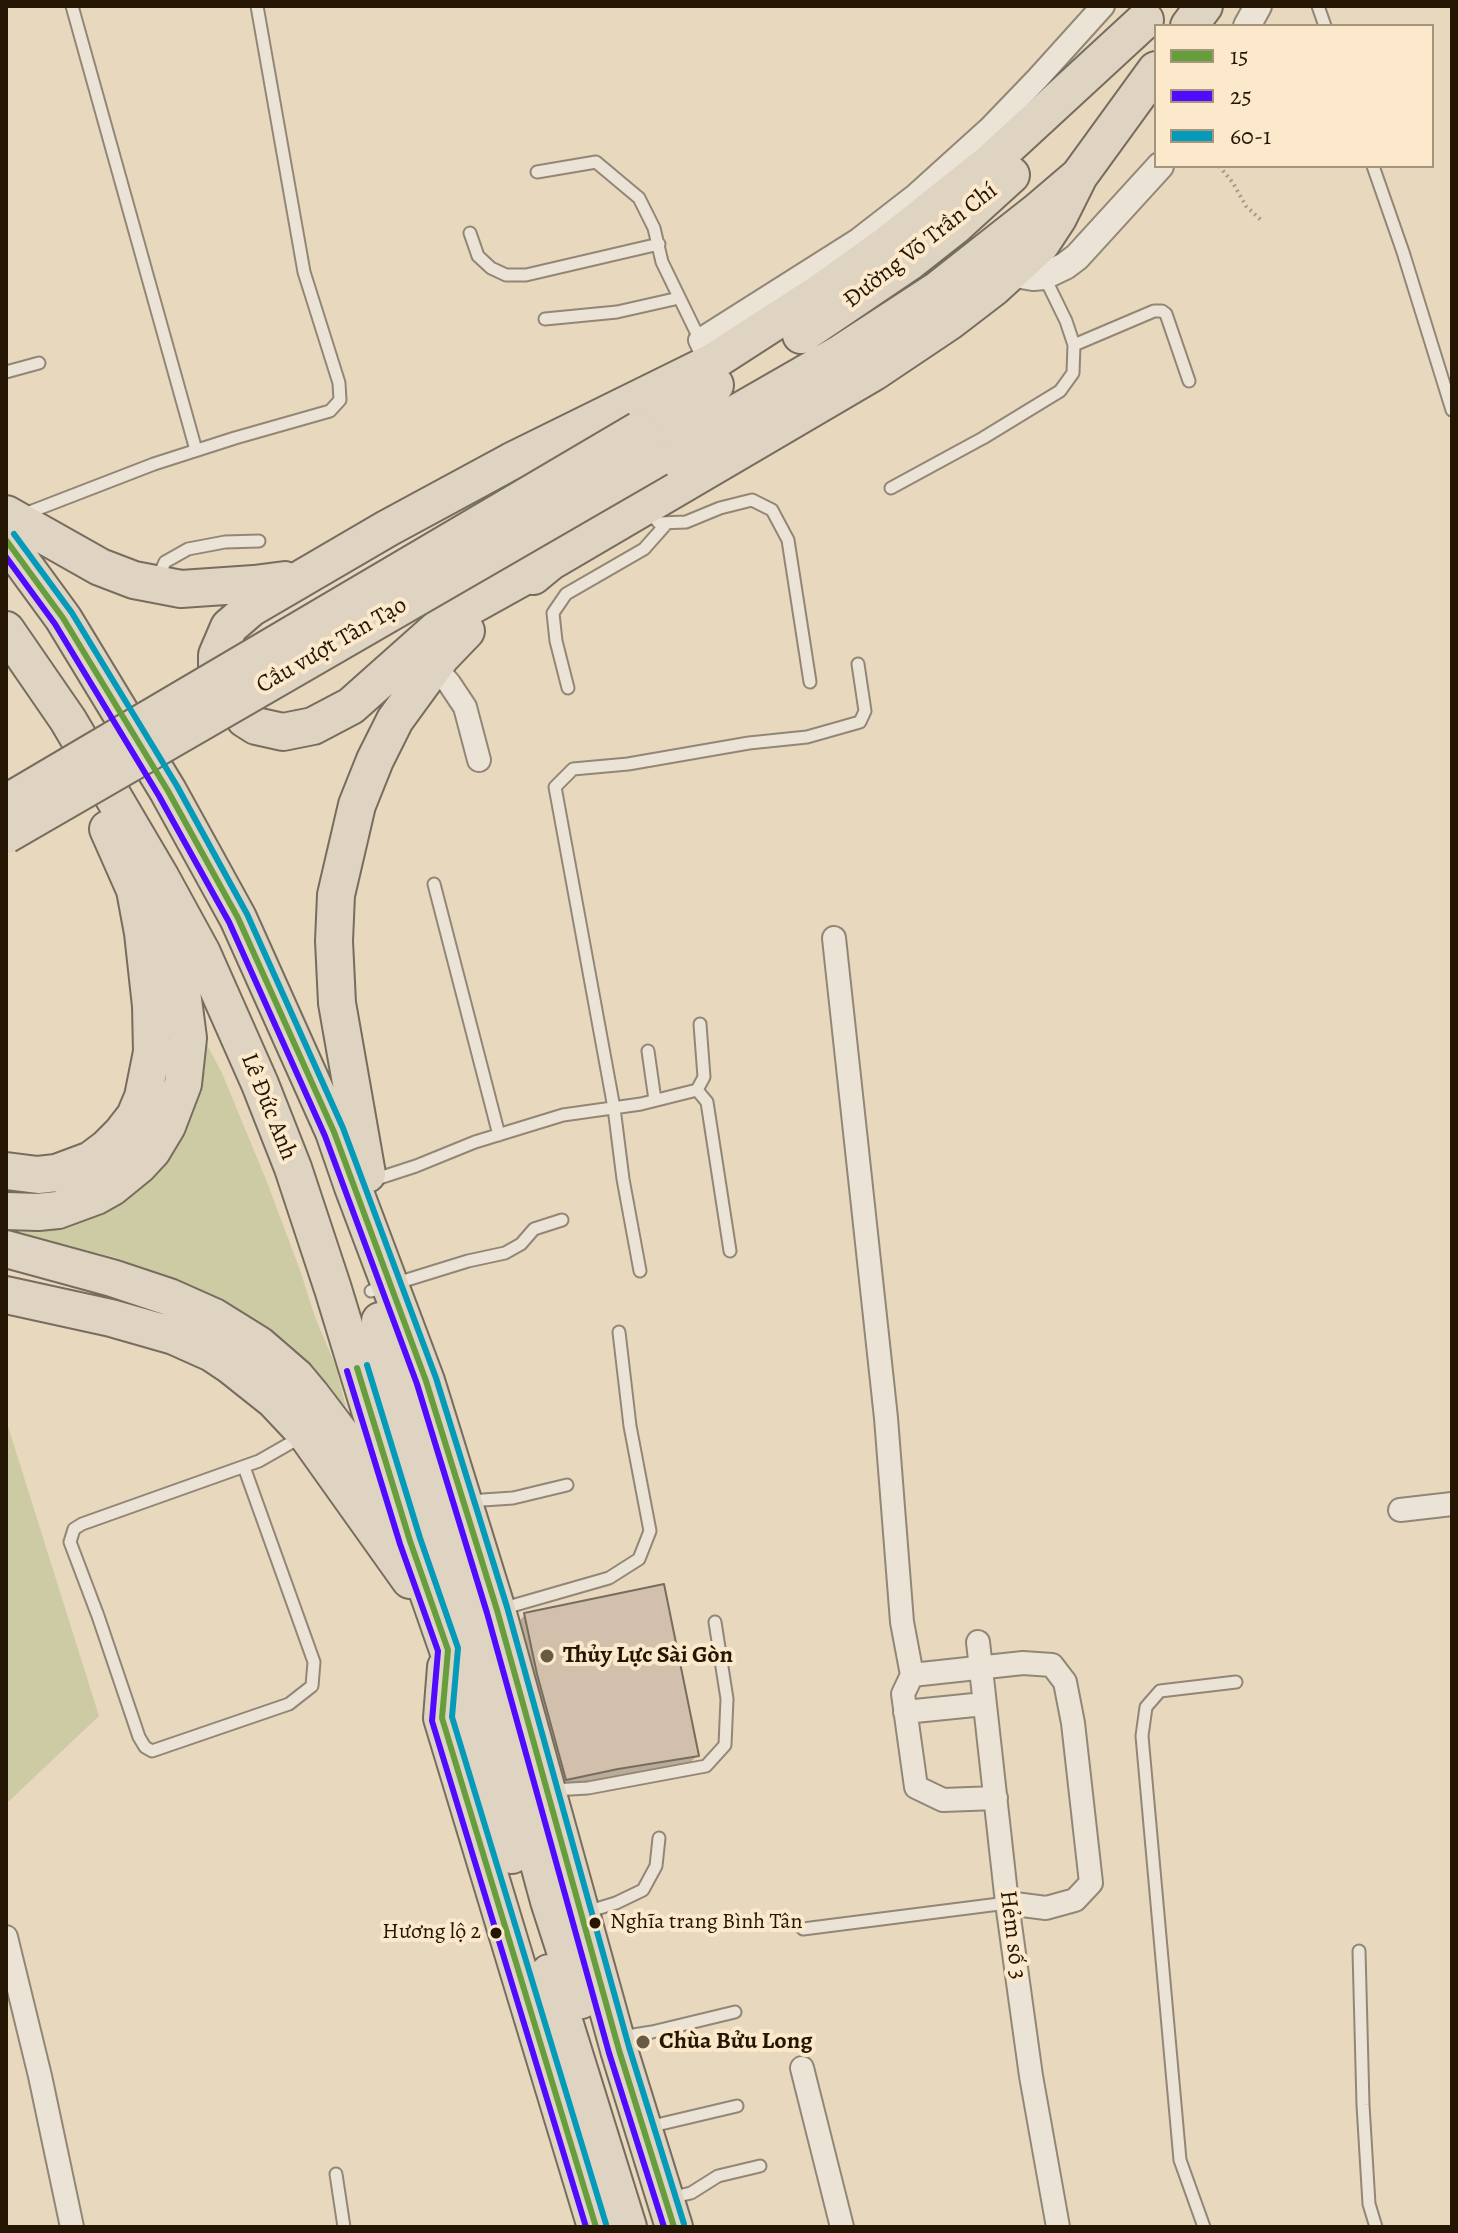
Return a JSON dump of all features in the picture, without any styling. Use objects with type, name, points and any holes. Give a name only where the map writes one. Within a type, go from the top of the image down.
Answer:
[{"type":"highway","points":[[1190,24],[1204,6]]},
{"type":"highway","points":[[1079,176],[1026,274],[656,515],[550,562],[451,617],[370,691],[341,713],[296,731],[269,730],[245,719],[226,695],[217,669],[217,655],[229,627],[251,608],[706,351],[824,290],[992,161],[1149,13]]},
{"type":"highway","name":"Đường Võ Trần Chí","points":[[649,444],[793,339],[858,298],[956,225],[1049,138],[1095,86],[1149,13]]},
{"type":"highway","name":"Đường Võ Trần Chí","points":[[649,444],[841,353],[939,289],[1079,176],[1154,73]]},
{"type":"highway","points":[[6,803],[649,444]]},
{"type":"highway","name":"Cầu vượt Tân Tạo","points":[[6,835],[649,444]]},
{"type":"highway","points":[[9,524],[134,580],[181,589],[302,577]]},
{"type":"highway","name":"Lê Đức Anh","points":[[9,524],[168,791],[238,918],[334,1132],[387,1308],[491,1740]]},
{"type":"highway","points":[[387,1308],[371,1232],[352,1187],[334,941],[336,895],[345,852],[357,805],[395,720],[424,680],[473,624],[550,562]]},
{"type":"highway","name":"Lê Đức Anh","points":[[6,578],[92,707],[219,918],[283,1055],[352,1187]]},
{"type":"highway","name":"Lê Đức Anh","points":[[6,630],[68,720],[161,878],[202,953],[260,1084],[293,1168],[333,1289],[410,1541],[444,1637],[491,1740],[549,1901],[550,1939]]},
{"type":"highway","points":[[6,661],[91,796],[135,890],[148,965],[156,1105],[147,1134],[126,1176]]},
{"type":"highway","points":[[6,1211],[58,1210],[96,1196],[126,1176],[152,1151],[167,1126],[183,1084],[187,1059],[186,1013],[161,878]]},
{"type":"highway","points":[[6,1171],[56,1173],[91,1160],[107,1148],[135,1116],[146,1088],[152,1052]]},
{"type":"highway","points":[[6,1249],[144,1288],[214,1317],[259,1345],[296,1377],[317,1426],[364,1468],[410,1541]]},
{"type":"highway","name":"Lê Đức Anh","points":[[6,1295],[111,1318],[174,1336],[230,1365],[274,1400],[317,1426],[444,1637],[442,1718],[596,2227]]},
{"type":"highway","name":"Lê Đức Anh","points":[[387,1308],[426,1381],[497,1610],[643,2128],[663,2218]]},
{"type":"highway","points":[[550,1939],[663,2218]]},
{"type":"highway","points":[[550,1939],[628,2227]]},
{"type":"street","points":[[706,351],[916,195],[999,119],[1103,6]]},
{"type":"street","points":[[1248,24],[1258,6]]},
{"type":"street","points":[[1026,274],[1054,272],[1077,257],[1158,168]]},
{"type":"street","points":[[424,680],[449,683],[465,707],[479,760]]},
{"type":"street","points":[[834,938],[886,1418],[902,1622],[912,1675],[903,1694],[916,1787],[943,1800],[996,1798]]},
{"type":"street","points":[[1400,1510],[1452,1504]]},
{"type":"street","name":"Hẻm số 3","points":[[978,1642],[1007,1903],[1031,2076],[1058,2227]]},
{"type":"street","points":[[912,1675],[1023,1663],[1052,1665],[1065,1682],[1073,1723],[1091,1883],[1075,1900],[1046,1908],[1007,1903]]},
{"type":"street","points":[[905,1712],[984,1704]]},
{"type":"street","points":[[6,1937],[47,2105],[72,2227]]},
{"type":"street","points":[[802,2068],[842,2227]]},
{"type":"lane","points":[[72,6],[196,450]]},
{"type":"lane","points":[[9,524],[141,469],[330,411],[340,400],[339,383],[304,272],[257,6]]},
{"type":"lane","points":[[537,172],[596,162],[639,198],[654,228],[662,262],[706,351]]},
{"type":"lane","points":[[1374,168],[1452,410]]},
{"type":"lane","points":[[470,233],[478,256],[491,268],[506,275],[526,275],[659,244]]},
{"type":"lane","points":[[891,488],[983,438],[1060,391],[1073,373],[1074,345],[1066,321],[1026,274]]},
{"type":"lane","points":[[545,319],[617,312],[679,298]]},
{"type":"lane","points":[[1074,345],[1154,311],[1162,311],[1166,314],[1189,381]]},
{"type":"lane","points":[[6,372],[39,363]]},
{"type":"lane","points":[[568,688],[556,641],[553,613],[566,594],[644,549],[656,515],[686,522],[720,508],[752,500],[772,510],[788,540],[810,682]]},
{"type":"lane","points":[[155,584],[165,562],[188,549],[225,542],[259,541]]},
{"type":"lane","points":[[640,1271],[614,1108],[555,787],[573,769],[628,764],[749,743],[807,737],[860,722],[865,711],[858,664]]},
{"type":"lane","points":[[434,884],[499,1135]]},
{"type":"lane","points":[[352,1187],[563,1115],[614,1108],[697,1090],[704,1077],[700,1024]]},
{"type":"lane","points":[[648,1051],[655,1100]]},
{"type":"lane","points":[[697,1090],[707,1102],[730,1251]]},
{"type":"lane","points":[[387,1308],[468,1261],[505,1253],[521,1244],[534,1229],[562,1220]]},
{"type":"lane","points":[[497,1610],[609,1578],[639,1559],[650,1531],[630,1426],[619,1332]]},
{"type":"lane","points":[[244,1467],[314,1662],[312,1686],[289,1704],[152,1751],[145,1747],[139,1737],[70,1542],[74,1529],[259,1461],[317,1426]]},
{"type":"lane","points":[[463,1501],[513,1498],[567,1485]]},
{"type":"lane","points":[[548,1790],[588,1788],[706,1766],[725,1745],[727,1715],[715,1622]]},
{"type":"lane","points":[[1204,2227],[1180,2160],[1142,1736],[1146,1707],[1160,1691],[1236,1682]]},
{"type":"lane","points":[[582,1913],[616,1903],[643,1890],[656,1866],[659,1838]]},
{"type":"lane","points":[[803,1929],[1007,1903]]},
{"type":"lane","points":[[1359,1951],[1369,2204],[1376,2227]]},
{"type":"lane","points":[[616,2038],[735,2012]]},
{"type":"lane","points":[[643,2128],[737,2106]]},
{"type":"lane","points":[[663,2218],[691,2193],[718,2176],[760,2166]]},
{"type":"lane","points":[[336,2174],[344,2227]]},
{"type":"path","points":[[1221,168],[1246,206],[1262,221]]},
{"type":"shaded area","points":[[204,1039],[222,1073],[267,1182],[336,1367],[346,1407],[324,1385],[171,1279],[117,1258],[6,1230],[6,1220],[84,1214]]},
{"type":"shaded area","points":[[6,1420],[99,1716],[6,1804]]},
{"type":"building","points":[[664,1584],[699,1756],[566,1780],[524,1613]]},
{"type":"transit line","name":"60-1","points":[[14,534],[72,613],[177,786],[247,914],[343,1128],[436,1378],[507,1607],[629,2047],[684,2224]]},
{"type":"transit line","name":"15","points":[[6,540],[63,618],[168,791],[238,918],[334,1132],[426,1381],[497,1610],[619,2050],[674,2227]]},
{"type":"transit line","name":"25","points":[[6,557],[55,624],[159,796],[229,922],[325,1136],[417,1384],[487,1613],[609,2053],[664,2227]]},
{"type":"transit line","name":"60-1","points":[[367,1365],[420,1538],[458,1648],[452,1717],[606,2224]]},
{"type":"transit line","name":"15","points":[[357,1368],[410,1541],[448,1650],[442,1718],[596,2227]]},
{"type":"transit line","name":"25","points":[[347,1371],[400,1544],[438,1651],[432,1721],[586,2227]]},
{"type":"place","name":"Thủy Lực Sài Gòn","points":[[547,1656]]},
{"type":"place","name":"Nghĩa trang Bình Tân","points":[[595,1923]]},
{"type":"place","name":"Hương lộ 2","points":[[496,1933]]},
{"type":"place","name":"Chùa Bửu Long","points":[[643,2042]]}]
